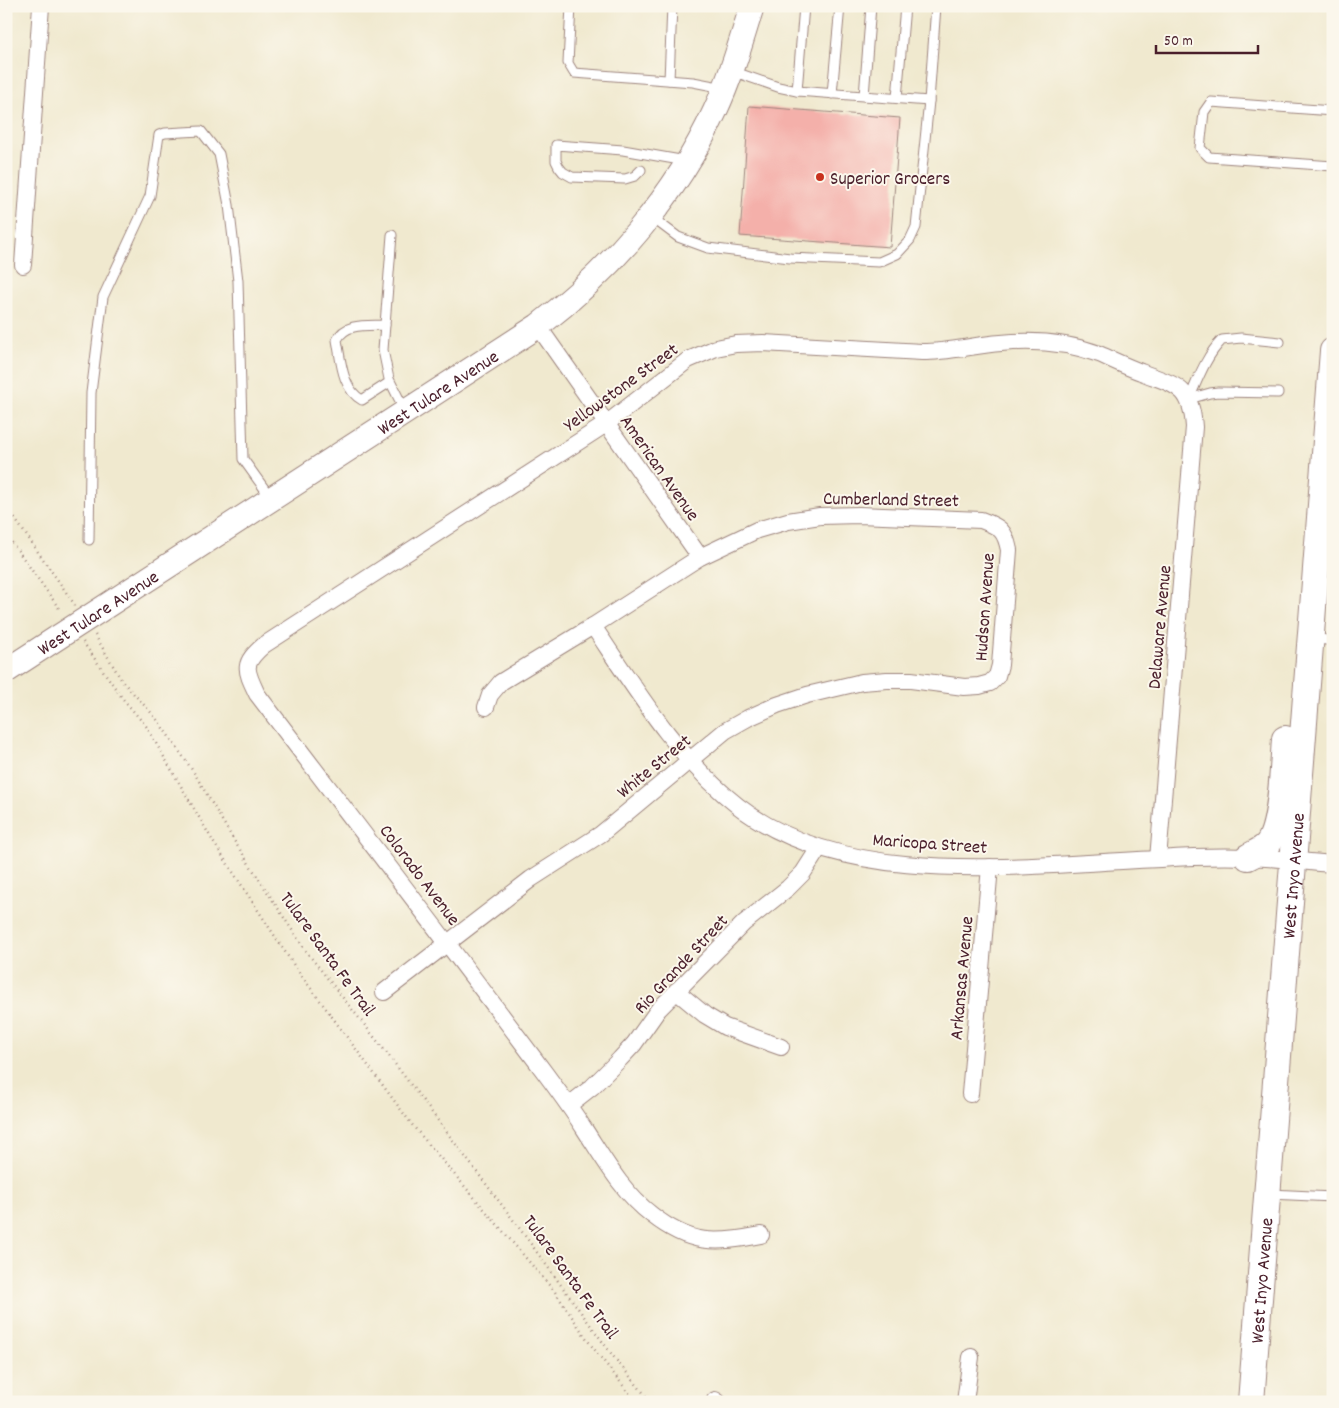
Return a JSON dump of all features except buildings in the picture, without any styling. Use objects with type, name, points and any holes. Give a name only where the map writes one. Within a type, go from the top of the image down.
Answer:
[{"type":"main road","name":"West Tulare Avenue","points":[[6,671],[84,630],[271,498],[538,326],[565,305],[595,278],[650,216],[688,162],[715,111],[728,79],[752,6]]},
{"type":"main road","name":"West Inyo Avenue","points":[[1252,1402],[1309,665],[1322,639],[1333,351]]},
{"type":"main road","points":[[1248,857],[1261,851],[1268,843],[1275,827],[1289,708],[1309,665]]},
{"type":"street","points":[[23,265],[41,6]]},
{"type":"street","name":"American Avenue","points":[[538,326],[700,557]]},
{"type":"street","name":"Yellowstone Street","points":[[247,666],[252,656],[264,645],[606,424],[667,374],[688,360],[716,348],[736,344],[763,343],[942,352],[1001,343],[1049,344],[1098,354],[1169,383],[1181,390],[1189,399]]},
{"type":"street","name":"Delaware Avenue","points":[[1158,859],[1194,426],[1193,410],[1189,399]]},
{"type":"street","name":"Cumberland Street","points":[[486,707],[490,695],[501,682],[593,626],[700,557],[757,530],[788,520],[820,516],[859,515],[981,520],[996,525],[1003,532]]},
{"type":"street","name":"Hudson Avenue","points":[[990,683],[997,676],[1000,664],[1009,550],[1003,532]]},
{"type":"street","name":"Maricopa Street","points":[[593,626],[666,732],[704,776],[758,820],[819,848],[892,863],[990,867],[1248,857],[1333,864]]},
{"type":"street","name":"Colorado Avenue","points":[[247,666],[248,676],[257,694],[448,943],[569,1105],[630,1196],[671,1228],[694,1238],[711,1242],[734,1241],[761,1235]]},
{"type":"street","name":"White Street","points":[[384,992],[531,879],[601,834],[725,731],[748,718],[777,705],[830,688],[887,680],[938,682],[964,687],[990,683]]},
{"type":"street","name":"Rio Grande Street","points":[[569,1105],[592,1087],[620,1059],[634,1044],[658,1010],[744,923],[788,888],[803,873],[819,848]]},
{"type":"street","name":"Arkansas Avenue","points":[[970,1094],[990,867]]},
{"type":"street","points":[[676,991],[705,1015],[725,1026],[780,1047]]},
{"type":"street","points":[[966,1402],[970,1357]]},
{"type":"lane","points":[[571,6],[568,63],[574,73],[693,82],[728,79],[797,91],[929,101]]},
{"type":"lane","points":[[669,80],[672,6]]},
{"type":"lane","points":[[797,91],[804,6]]},
{"type":"lane","points":[[832,94],[840,6]]},
{"type":"lane","points":[[864,96],[871,6]]},
{"type":"lane","points":[[897,98],[905,6]]},
{"type":"lane","points":[[650,216],[678,237],[708,248],[790,258],[879,262],[897,254],[910,240],[916,227],[929,101],[936,6]]},
{"type":"lane","points":[[1333,111],[1211,102],[1204,112],[1200,148],[1209,157],[1333,166]]},
{"type":"lane","points":[[89,540],[91,393],[103,296],[150,196],[159,135],[165,133],[201,131],[219,154],[229,206],[238,281],[243,459],[271,498]]},
{"type":"lane","points":[[641,170],[635,176],[624,179],[572,177],[563,172],[556,161],[556,145],[623,150],[688,162]]},
{"type":"lane","points":[[392,235],[383,350],[390,382],[405,412]]},
{"type":"lane","points":[[385,325],[349,327],[337,340],[344,374],[353,395],[362,400],[390,382]]},
{"type":"lane","points":[[1189,399],[1215,346],[1222,340],[1241,338],[1280,342]]},
{"type":"lane","points":[[1189,399],[1218,392],[1278,393]]},
{"type":"lane","points":[[1268,1194],[1333,1198]]},
{"type":"path","name":"Tulare Santa Fe Trail","points":[[6,506],[84,630],[124,699],[146,726],[214,843],[295,967],[413,1126],[555,1292],[591,1345],[636,1402]]},
{"type":"path","points":[[6,534],[61,611]]},
{"type":"path","name":"Tulare Santa Fe Trail","points":[[84,630],[122,681],[156,718],[193,771],[233,839],[305,950],[386,1052],[518,1225],[613,1356],[651,1402]]},
{"type":"place","name":"Superior Grocers","points":[[820,177]]}]
